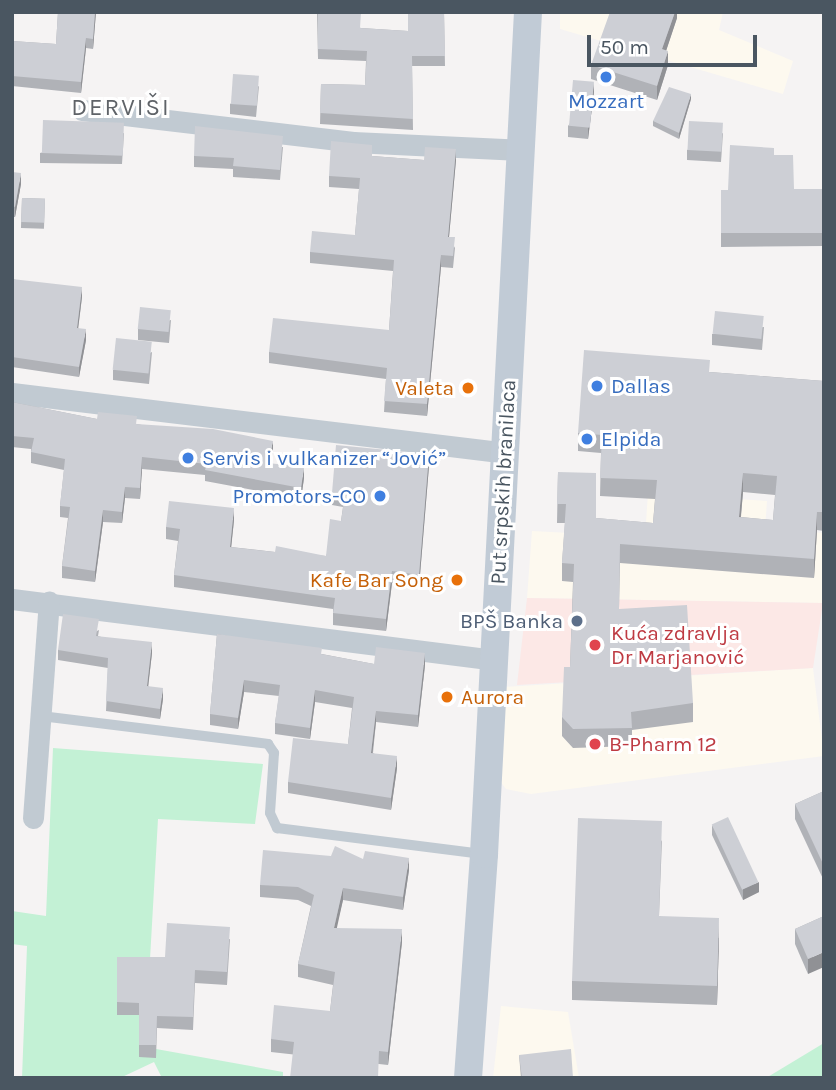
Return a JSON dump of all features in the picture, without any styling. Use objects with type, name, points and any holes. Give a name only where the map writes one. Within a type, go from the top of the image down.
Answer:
[{"type":"main road","name":"Put srpskih branilaca","points":[[468,1078],[484,854],[528,12]]},
{"type":"street","points":[[82,110],[353,142],[520,150]]},
{"type":"street","points":[[12,393],[505,453]]},
{"type":"street","points":[[12,599],[494,660]]},
{"type":"street","points":[[33,818],[49,602]]},
{"type":"lane","points":[[41,716],[268,744],[274,753],[270,813],[277,828],[484,854]]},
{"type":"shaded area","points":[[560,12],[723,12],[719,30],[793,61],[783,94],[560,29]]},
{"type":"shaded area","points":[[648,493],[767,501],[765,529],[824,533],[823,603],[527,598],[532,531],[645,537]]},
{"type":"shaded area","points":[[527,598],[823,603],[813,668],[517,685]]},
{"type":"shaded area","points":[[813,668],[824,756],[531,794],[506,789],[500,781],[502,687]]},
{"type":"shaded area","points":[[501,1006],[568,1012],[579,1078],[493,1078]]},
{"type":"green space","points":[[53,748],[263,764],[255,824],[158,819],[145,1047],[283,1072],[283,1078],[162,1078],[154,1062],[120,1078],[22,1078],[27,946],[12,944],[12,911],[46,916]]},
{"type":"green space","points":[[824,1043],[824,1078],[766,1078]]},
{"type":"building","points":[[58,12],[95,12],[93,39],[86,38],[81,82],[12,76],[12,41],[56,44]]},
{"type":"building","points":[[318,12],[361,12],[360,28],[408,31],[408,12],[444,12],[445,56],[412,56],[413,119],[320,113],[321,84],[365,85],[367,51],[318,49]]},
{"type":"building","points":[[610,12],[675,12],[662,49],[668,51],[657,86],[591,65]]},
{"type":"building","points":[[233,74],[259,76],[257,106],[231,104]]},
{"type":"building","points":[[573,80],[594,82],[590,128],[569,126]]},
{"type":"building","points":[[669,87],[691,94],[679,133],[653,121]]},
{"type":"building","points":[[43,120],[124,123],[123,156],[42,153]]},
{"type":"building","points":[[689,121],[723,123],[721,152],[687,150]]},
{"type":"building","points":[[195,126],[283,136],[280,170],[233,166],[234,158],[194,156]]},
{"type":"building","points":[[331,141],[372,145],[372,156],[424,160],[425,147],[456,149],[448,237],[455,237],[453,256],[441,255],[427,404],[384,401],[387,368],[269,352],[273,318],[389,330],[394,260],[310,252],[312,231],[355,235],[360,178],[329,176]]},
{"type":"building","points":[[730,145],[774,148],[774,155],[793,155],[794,189],[824,189],[824,233],[721,233],[721,190],[728,190]]},
{"type":"building","points":[[12,172],[21,173],[15,207],[12,206]]},
{"type":"building","points":[[22,198],[45,199],[44,223],[21,222]]},
{"type":"building","points":[[12,279],[82,287],[77,328],[86,329],[79,367],[12,357]]},
{"type":"building","points":[[140,307],[171,310],[169,332],[138,329]]},
{"type":"building","points":[[715,311],[764,316],[761,339],[713,334]]},
{"type":"building","points":[[116,338],[152,342],[148,374],[113,370]]},
{"type":"building","points":[[584,350],[710,360],[709,372],[824,381],[824,512],[817,512],[814,559],[620,544],[619,609],[687,605],[693,703],[631,712],[632,728],[573,729],[562,717],[564,667],[570,667],[574,564],[562,563],[566,504],[557,504],[558,472],[596,473],[596,518],[653,523],[657,480],[600,478],[602,435],[578,433]],"holes":[[[743,473],[777,476],[773,520],[739,517]]]},
{"type":"building","points":[[12,402],[97,419],[98,412],[137,416],[136,424],[213,429],[273,441],[268,463],[304,467],[301,488],[205,470],[207,464],[142,457],[140,488],[125,487],[122,512],[103,510],[95,571],[62,566],[70,507],[60,506],[65,459],[31,452],[34,438],[12,436]]},
{"type":"building","points":[[336,445],[429,454],[419,575],[392,571],[386,619],[333,613],[335,598],[174,575],[180,529],[166,527],[169,501],[234,508],[230,547],[275,552],[276,546],[326,556],[330,519],[341,521],[345,495],[332,493]]},
{"type":"building","points":[[63,614],[99,619],[96,636],[152,642],[147,686],[163,688],[160,709],[106,701],[108,658],[58,650]]},
{"type":"building","points":[[217,634],[322,648],[321,654],[374,664],[376,647],[425,653],[418,715],[376,711],[371,753],[397,756],[391,798],[288,782],[293,738],[348,744],[354,697],[315,690],[310,728],[275,723],[280,685],[244,680],[238,718],[210,714]]},
{"type":"building","points":[[824,791],[824,866],[795,804]]},
{"type":"building","points":[[728,817],[758,882],[742,890],[712,825]]},
{"type":"building","points":[[578,818],[662,821],[659,916],[719,918],[717,986],[572,981]]},
{"type":"building","points":[[335,846],[363,859],[365,851],[409,858],[403,897],[343,888],[334,928],[402,929],[388,1052],[379,1051],[378,1078],[290,1078],[294,1042],[271,1039],[274,1005],[330,1011],[335,972],[298,964],[314,895],[298,887],[260,885],[263,850],[331,856]]},
{"type":"building","points":[[824,916],[824,952],[808,959],[795,929]]},
{"type":"building","points":[[167,923],[230,927],[227,972],[195,970],[193,1017],[157,1016],[156,1045],[139,1045],[139,1003],[117,1002],[117,957],[165,957]]},
{"type":"building","points":[[571,1049],[573,1078],[522,1078],[519,1055]]},
{"type":"place","name":"Mozzart","points":[[606,77]]},
{"type":"place","name":"Dallas","points":[[597,386]]},
{"type":"place","name":"Valeta","points":[[468,388]]},
{"type":"place","name":"Elpida","points":[[587,439]]},
{"type":"place","name":"Servis i vulkanizer “Jović”","points":[[188,458]]},
{"type":"place","name":"Promotors-CO","points":[[380,496]]},
{"type":"place","name":"Kafe Bar Song","points":[[457,580]]},
{"type":"place","name":"BPŠ Banka","points":[[577,621]]},
{"type":"place","name":"Kuća zdravlja Dr Marjanović","points":[[595,645]]},
{"type":"place","name":"Aurora","points":[[447,697]]},
{"type":"place","name":"B-Pharm 12","points":[[595,744]]},
{"type":"district","name":"DERVIŠI","points":[[121,108]]}]
